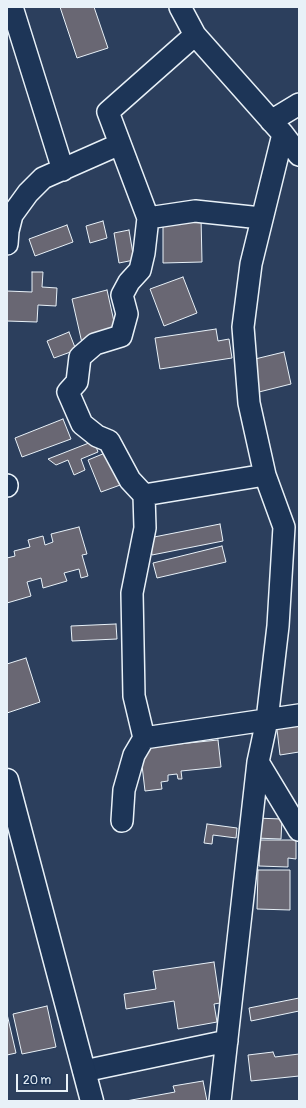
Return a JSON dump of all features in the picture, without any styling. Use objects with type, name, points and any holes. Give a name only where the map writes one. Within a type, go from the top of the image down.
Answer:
[{"type":"main road","points":[[7,780],[92,1101]]},
{"type":"street","points":[[12,7],[63,170]]},
{"type":"street","points":[[180,7],[195,34],[299,154]]},
{"type":"street","points":[[122,821],[124,790],[134,755],[144,738],[134,696],[132,593],[145,528],[144,495],[130,480],[109,441],[97,436],[82,424],[68,392],[77,382],[80,357],[95,344],[121,336],[127,314],[122,295],[129,282],[140,270],[144,253],[148,218],[108,112],[195,34]]},
{"type":"street","points":[[220,1101],[258,762],[267,720],[292,526],[265,475],[249,403],[243,327],[251,264],[261,218],[277,127],[299,104]]},
{"type":"street","points":[[7,244],[8,231],[12,215],[28,193],[43,178],[120,144]]},
{"type":"street","points":[[148,218],[195,210],[261,218]]},
{"type":"street","points":[[144,495],[265,475]]},
{"type":"street","points":[[144,738],[299,715]]},
{"type":"street","points":[[258,762],[299,830]]},
{"type":"street","points":[[84,1071],[227,1041]]},
{"type":"building","points":[[60,7],[94,7],[108,48],[77,58]]},
{"type":"building","points":[[163,217],[201,217],[202,262],[163,263]]},
{"type":"building","points":[[103,221],[107,238],[90,243],[86,226]]},
{"type":"building","points":[[67,225],[73,242],[35,256],[29,239]]},
{"type":"building","points":[[129,230],[134,260],[119,263],[114,233]]},
{"type":"building","points":[[32,272],[43,272],[42,287],[57,288],[56,306],[38,305],[37,322],[7,321],[7,291],[32,292]]},
{"type":"building","points":[[183,277],[197,313],[164,326],[150,289]]},
{"type":"building","points":[[107,290],[117,335],[82,343],[72,299]]},
{"type":"building","points":[[216,329],[218,341],[229,339],[232,358],[160,369],[155,338]]},
{"type":"building","points":[[69,332],[76,350],[54,358],[47,341]]},
{"type":"building","points":[[284,352],[291,384],[259,392],[251,360]]},
{"type":"building","points":[[63,419],[71,439],[22,457],[15,438]]},
{"type":"building","points":[[94,441],[98,452],[81,459],[85,470],[74,475],[68,460],[56,465],[48,459]]},
{"type":"building","points":[[110,451],[123,484],[101,492],[88,460]]},
{"type":"building","points":[[220,524],[223,541],[152,555],[149,538]]},
{"type":"building","points":[[79,527],[87,554],[82,555],[88,576],[81,578],[79,569],[64,573],[67,581],[43,588],[41,578],[27,582],[31,596],[7,603],[7,558],[15,556],[14,551],[30,547],[28,540],[43,536],[45,545],[53,542],[51,534]]},
{"type":"building","points":[[222,546],[226,562],[157,578],[153,563]]},
{"type":"building","points":[[116,624],[117,639],[72,641],[71,626]]},
{"type":"building","points":[[26,658],[40,702],[7,713],[7,664]]},
{"type":"building","points":[[299,718],[299,752],[280,755],[276,721]]},
{"type":"building","points":[[218,740],[221,767],[181,771],[182,779],[178,779],[177,774],[168,775],[168,781],[161,782],[162,789],[145,791],[140,748]]},
{"type":"building","points":[[255,818],[282,819],[281,839],[255,838]]},
{"type":"building","points":[[207,824],[237,828],[236,838],[213,835],[212,844],[204,843]]},
{"type":"building","points":[[260,840],[296,840],[296,859],[288,858],[288,867],[259,866]]},
{"type":"building","points":[[258,870],[290,870],[290,910],[257,909]]},
{"type":"building","points":[[214,962],[220,1003],[214,1004],[217,1022],[178,1029],[174,1001],[126,1009],[124,994],[156,989],[153,971]]},
{"type":"building","points":[[299,998],[299,1011],[251,1021],[249,1008]]},
{"type":"building","points":[[47,1006],[56,1047],[22,1054],[13,1014]]},
{"type":"building","points":[[7,1014],[16,1053],[7,1055]]},
{"type":"building","points":[[273,1052],[275,1057],[299,1054],[299,1076],[251,1081],[248,1055]]},
{"type":"building","points":[[203,1081],[207,1101],[126,1101],[175,1092],[173,1086]]}]
